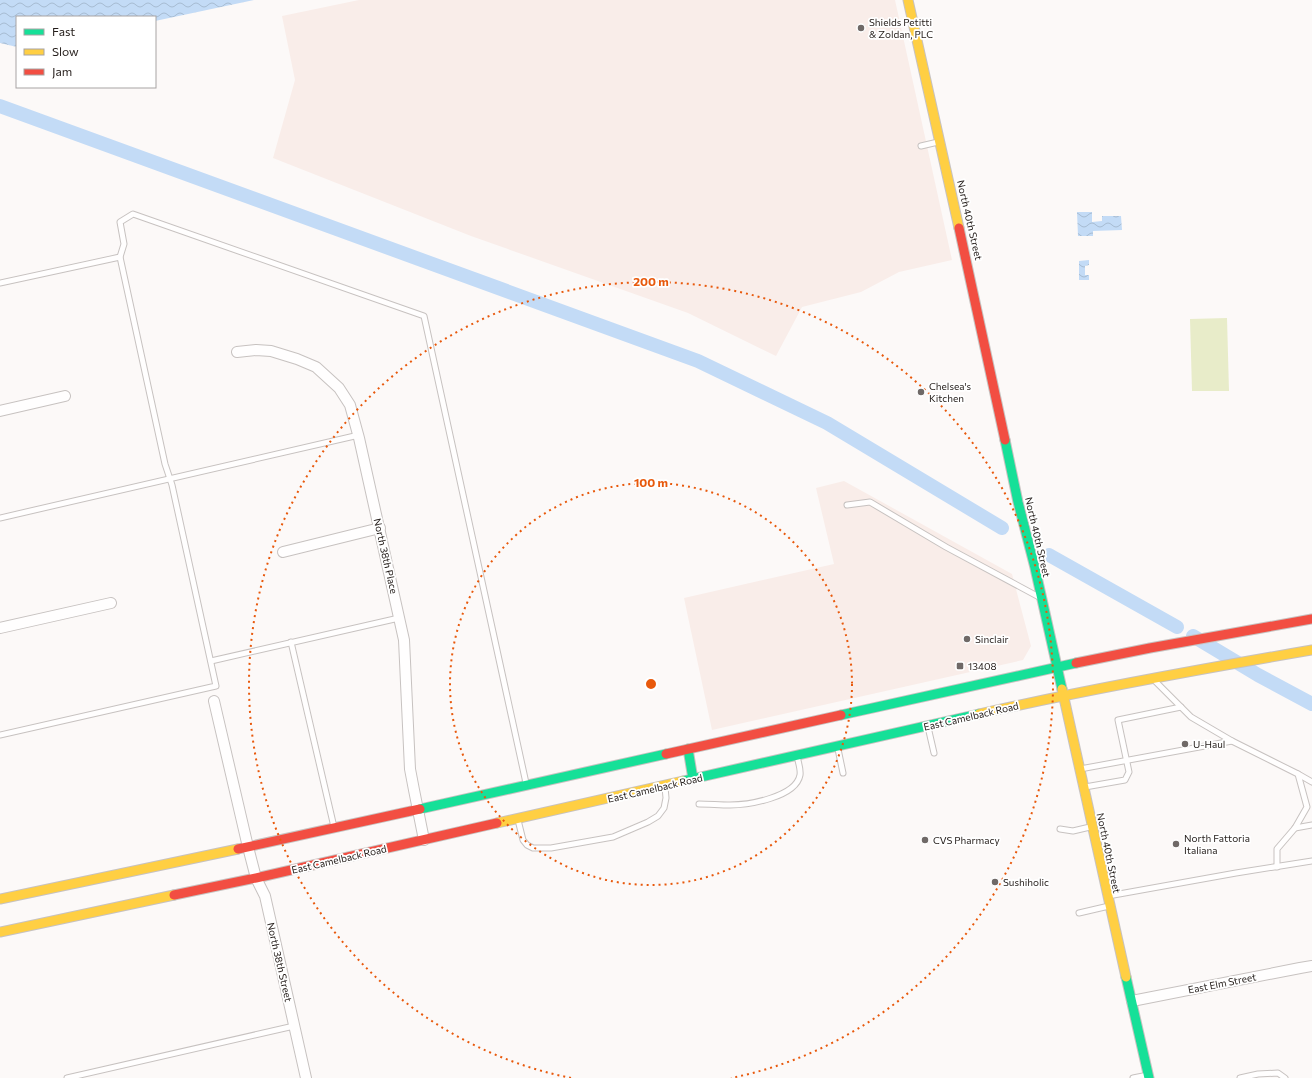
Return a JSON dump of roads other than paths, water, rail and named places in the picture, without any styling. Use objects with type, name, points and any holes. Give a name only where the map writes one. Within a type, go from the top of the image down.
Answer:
[{"type":"main road","name":"North 40th Street","points":[[908,0],[941,141],[1020,510],[1035,568],[1107,896],[1149,1076]]},
{"type":"main road","points":[[0,899],[248,847],[1056,667],[1312,619]]},
{"type":"main road","name":"East Camelback Road","points":[[0,932],[256,878],[1063,696],[1213,667],[1312,650]]},
{"type":"main road","points":[[688,749],[693,779]]},
{"type":"street","name":"North 38th Place","points":[[237,352],[256,350],[271,351],[316,367],[339,388],[350,405],[359,435],[404,640],[410,769],[424,840]]},
{"type":"street","points":[[0,411],[65,396]]},
{"type":"street","points":[[283,552],[380,528]]},
{"type":"street","points":[[0,628],[111,603]]},
{"type":"street","points":[[214,701],[248,847]]},
{"type":"street","name":"North 38th Street","points":[[248,847],[256,878],[265,896],[306,1078]]},
{"type":"street","name":"East Elm Street","points":[[1132,1001],[1312,966]]},
{"type":"lane","points":[[921,146],[941,141]]},
{"type":"lane","points":[[0,735],[216,686],[170,479],[165,464],[120,257],[124,244],[120,222],[133,214],[424,316],[527,785]]},
{"type":"lane","points":[[0,283],[120,257]]},
{"type":"lane","points":[[0,518],[359,435]]},
{"type":"lane","points":[[847,505],[870,502],[946,547],[1042,599]]},
{"type":"lane","points":[[211,661],[399,618]]},
{"type":"lane","points":[[291,642],[334,828]]},
{"type":"lane","points":[[1153,679],[1191,717],[1232,741],[1312,782]]},
{"type":"lane","points":[[1084,788],[1125,780],[1129,772],[1118,720],[1181,707]]},
{"type":"lane","points":[[928,726],[934,753]]},
{"type":"lane","points":[[1080,769],[1232,741]]},
{"type":"lane","points":[[837,746],[843,773]]},
{"type":"lane","points":[[699,804],[731,805],[755,802],[782,795],[797,783],[800,774],[797,756]]},
{"type":"lane","points":[[1277,867],[1277,849],[1295,828],[1307,807],[1298,774]]},
{"type":"lane","points":[[518,819],[524,840],[527,845],[533,848],[552,848],[613,837],[648,822],[658,816],[664,808],[666,798],[664,786]]},
{"type":"lane","points":[[1295,828],[1312,825]]},
{"type":"lane","points":[[1060,829],[1073,831],[1092,827]]},
{"type":"lane","points":[[1107,896],[1312,862]]},
{"type":"lane","points":[[1079,913],[1110,906]]},
{"type":"lane","points":[[67,1078],[294,1026]]},
{"type":"lane","points":[[1240,1078],[1258,1074],[1278,1073],[1285,1078]]},
{"type":"lane","points":[[1133,1078],[1149,1076]]},
{"type":"water","points":[[0,0],[254,0],[156,21],[156,16],[16,16],[16,47],[0,43]]},
{"type":"water","points":[[1077,212],[1092,212],[1092,222],[1102,221],[1102,216],[1121,216],[1122,230],[1093,231],[1093,236],[1078,236]]},
{"type":"water","points":[[1089,260],[1089,265],[1085,266],[1085,275],[1089,275],[1089,280],[1079,280],[1079,261]]},
{"type":"waterway","points":[[0,106],[698,361],[827,423],[1002,528]]},
{"type":"waterway","points":[[1049,555],[1177,627]]},
{"type":"waterway","points":[[1193,636],[1258,675],[1312,704]]},
{"type":"place","name":"Shields Petitti & Zoldan, PLC","points":[[861,28]]},
{"type":"place","name":"Chelsea's Kitchen","points":[[921,392]]},
{"type":"place","name":"Sinclair","points":[[967,639]]},
{"type":"place","name":"13408","points":[[960,666]]},
{"type":"place","name":"U-Haul","points":[[1185,744]]},
{"type":"place","name":"CVS Pharmacy","points":[[925,840]]},
{"type":"place","name":"North Fattoria Italiana","points":[[1176,844]]},
{"type":"place","name":"Sushiholic","points":[[995,882]]}]
